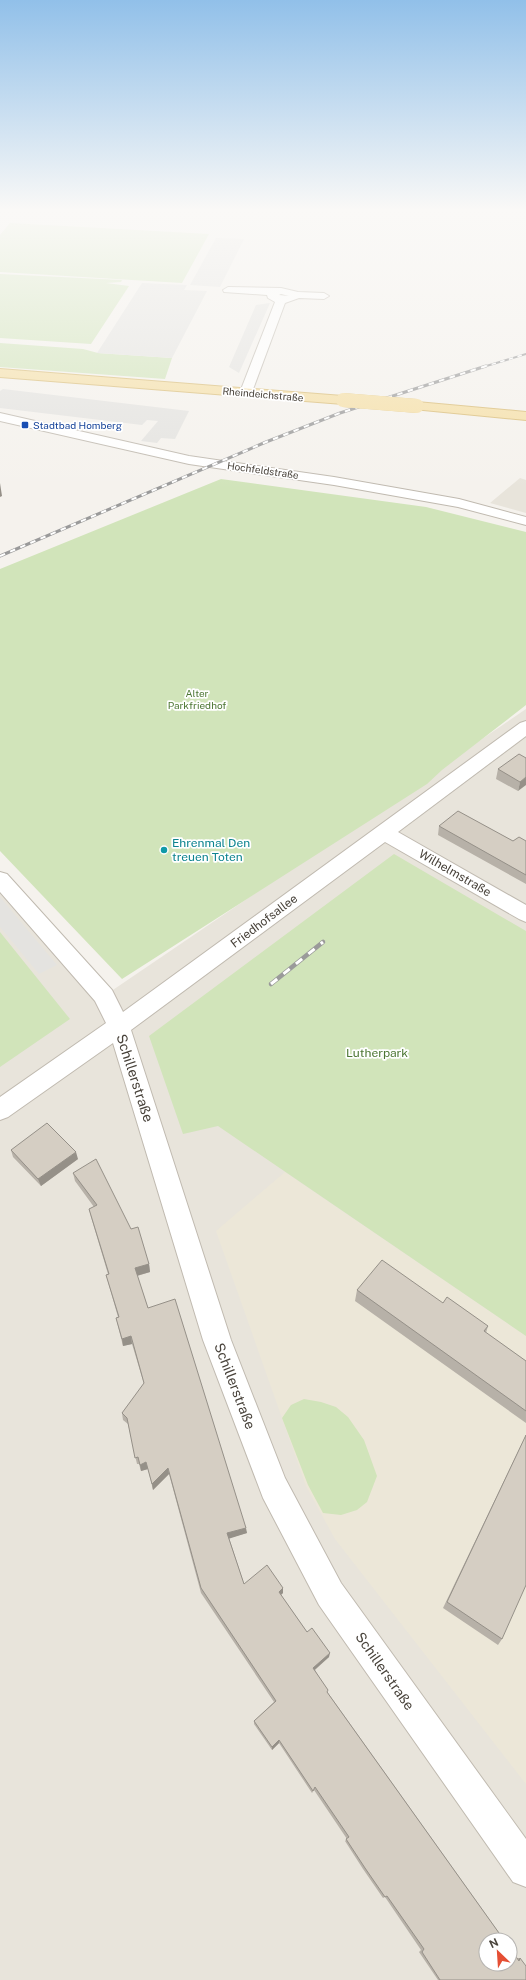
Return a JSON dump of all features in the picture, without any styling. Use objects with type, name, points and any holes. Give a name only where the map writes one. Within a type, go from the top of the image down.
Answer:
[{"type":"main road","name":"Rheindeichstraße","points":[[0,373],[526,416]]},
{"type":"street","points":[[246,392],[276,304]]},
{"type":"street","name":"Hochfeldstraße","points":[[0,417],[140,450],[334,481],[459,503],[526,521]]},
{"type":"street","name":"Friedhofsallee","points":[[0,1110],[119,1027],[526,727]]},
{"type":"street","name":"Wilhelmstraße","points":[[383,832],[526,914]]},
{"type":"street","name":"Schillerstraße","points":[[0,879],[104,996],[119,1027],[217,1340],[274,1487],[330,1594],[526,1869]]},
{"type":"shaded area","points":[[128,304],[200,304],[172,358],[97,353]]},
{"type":"shaded area","points":[[269,304],[239,373],[229,367],[256,305]]},
{"type":"shaded area","points":[[3,389],[189,411],[175,439],[161,438],[157,443],[141,441],[158,421],[147,420],[142,425],[0,408],[0,391]]},
{"type":"shaded area","points":[[520,478],[526,480],[526,513],[490,503]]},
{"type":"shaded area","points":[[526,709],[526,1980],[0,1980],[0,879],[104,996]]},
{"type":"shaded area","points":[[0,897],[57,965],[39,974],[0,927]]},
{"type":"shaded area","points":[[285,1172],[526,1336],[526,1784],[335,1539],[306,1486],[216,1231]]},
{"type":"green space","points":[[0,304],[117,304],[91,344],[0,338]]},
{"type":"green space","points":[[0,343],[83,349],[98,353],[172,358],[165,379],[0,367]]},
{"type":"green space","name":"Alter Parkfriedhof","points":[[221,479],[426,507],[526,532],[526,705],[442,770],[427,784],[122,979],[0,851],[0,569]]},
{"type":"green space","name":"Lutherpark","points":[[394,854],[526,931],[526,1336],[218,1126],[183,1134],[149,1036]]},
{"type":"green space","points":[[0,932],[70,1019],[0,1067]]},
{"type":"green space","points":[[304,1399],[321,1402],[336,1407],[348,1417],[364,1440],[377,1476],[367,1502],[357,1510],[341,1515],[323,1513],[308,1485],[282,1418],[291,1405]]},
{"type":"building","points":[[519,754],[526,758],[526,777],[520,782],[498,769]]},
{"type":"building","points":[[458,811],[513,841],[519,837],[526,841],[526,875],[439,826]]},
{"type":"building","points":[[47,1123],[76,1152],[38,1179],[11,1150]]},
{"type":"building","points":[[96,1159],[131,1229],[138,1227],[149,1264],[135,1268],[148,1308],[175,1299],[246,1528],[227,1533],[244,1584],[267,1565],[283,1588],[279,1592],[307,1632],[312,1628],[330,1653],[313,1668],[328,1690],[327,1692],[498,1932],[478,1932],[478,1972],[518,1972],[518,1960],[519,1961],[520,1958],[526,1966],[526,1980],[440,1980],[422,1952],[424,1949],[387,1896],[385,1897],[365,1868],[346,1839],[349,1837],[315,1787],[313,1791],[279,1740],[272,1747],[254,1721],[276,1701],[201,1588],[168,1468],[152,1484],[146,1462],[140,1465],[138,1457],[135,1458],[127,1418],[122,1413],[144,1383],[131,1336],[122,1339],[116,1318],[119,1317],[106,1275],[109,1274],[89,1209],[97,1205],[73,1173]]},
{"type":"building","points":[[382,1260],[443,1303],[447,1297],[488,1326],[484,1331],[526,1361],[526,1411],[357,1290]]},
{"type":"building","points":[[526,1435],[526,1585],[502,1639],[447,1602]]},
{"type":"railway","points":[[483,367],[526,354]]},
{"type":"railway","points":[[0,556],[266,442],[340,413],[486,366]]},
{"type":"railway","points":[[271,984],[323,942]]},
{"type":"place","name":"Stadtbad Homberg","points":[[25,425]]},
{"type":"place","name":"Ehrenmal Den treuen Toten","points":[[164,850]]}]
